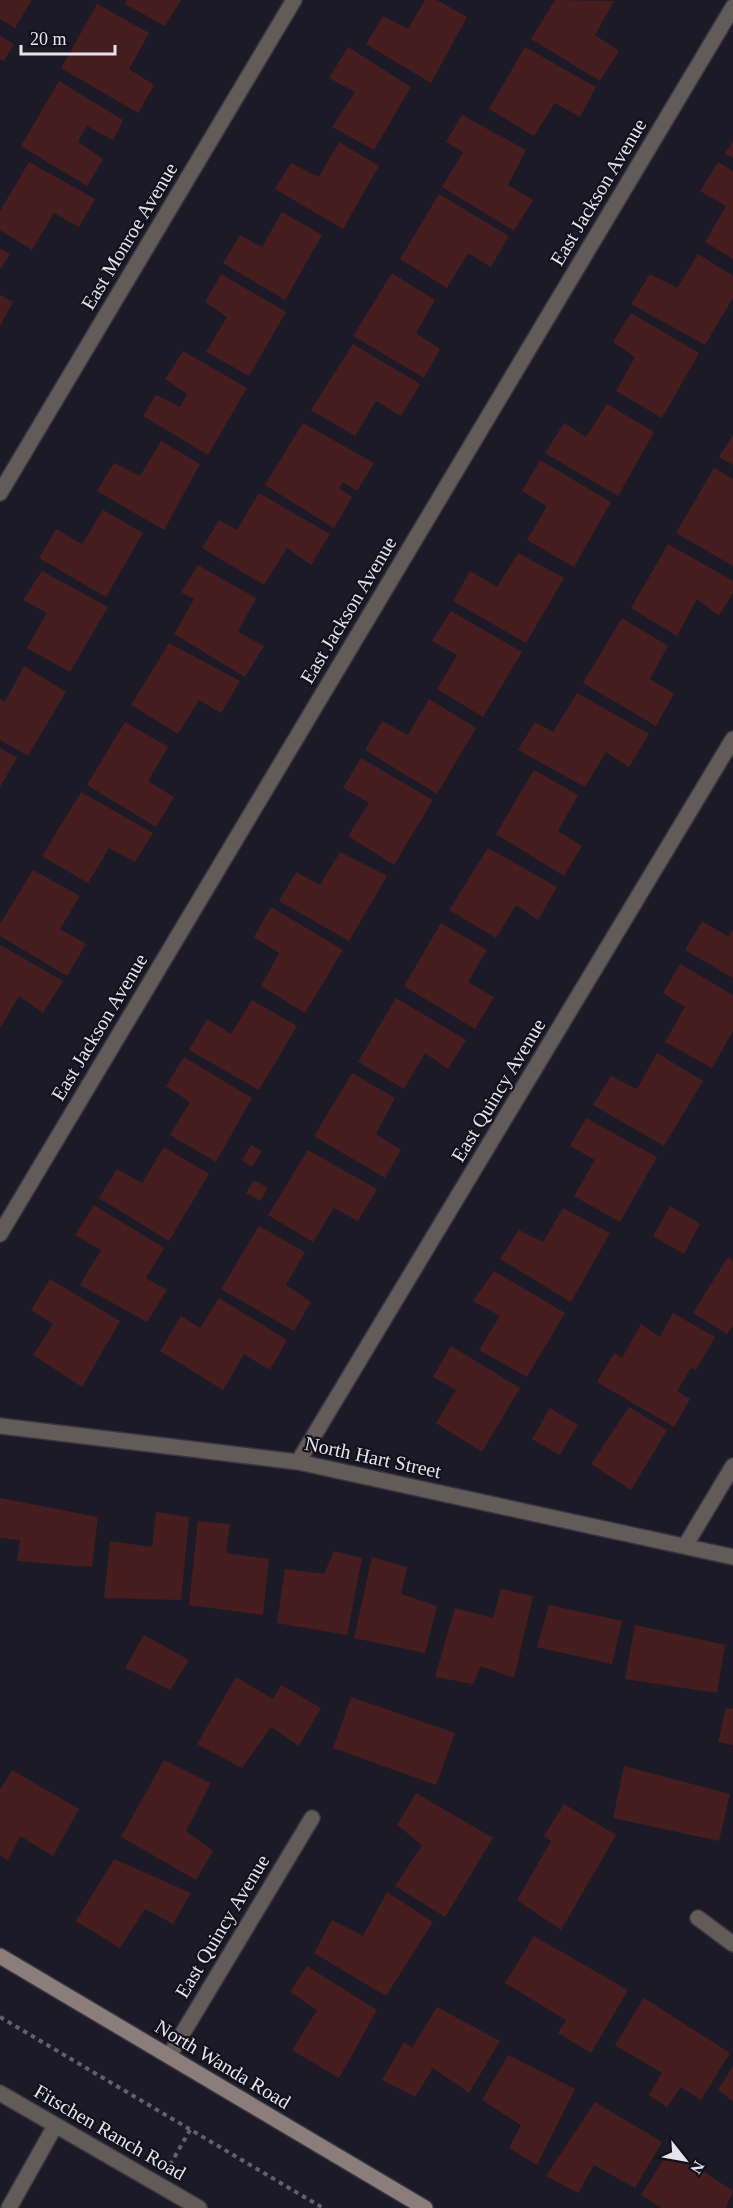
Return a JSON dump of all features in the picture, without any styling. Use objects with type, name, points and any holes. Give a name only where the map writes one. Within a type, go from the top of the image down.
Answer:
[{"type":"street","name":"East Monroe Avenue","points":[[0,493],[294,0]]},
{"type":"street","name":"East Jackson Avenue","points":[[0,1234],[733,7]]},
{"type":"street","name":"East Quincy Avenue","points":[[298,1462],[733,739]]},
{"type":"street","name":"North Hart Street","points":[[0,1426],[298,1462],[733,1557]]},
{"type":"street","points":[[685,1545],[733,1466]]},
{"type":"street","name":"East Quincy Avenue","points":[[169,2056],[312,1818]]},
{"type":"street","points":[[698,1918],[733,1944]]},
{"type":"street","name":"North Wanda Road","points":[[0,1956],[425,2208]]},
{"type":"street","name":"Fitschen Ranch Road","points":[[0,2093],[199,2208]]},
{"type":"street","points":[[9,2208],[55,2126]]},
{"type":"path","points":[[0,2017],[323,2208]]},
{"type":"path","points":[[158,2184],[190,2130]]},
{"type":"building","points":[[0,0],[32,0],[15,28],[0,19]]},
{"type":"building","points":[[127,0],[181,0],[165,26],[125,4]]},
{"type":"building","points":[[425,0],[437,0],[467,17],[431,83],[366,44],[383,16],[408,29]]},
{"type":"building","points":[[555,0],[614,1],[595,35],[619,51],[600,81],[531,39]]},
{"type":"building","points":[[97,4],[149,33],[129,69],[154,85],[138,113],[61,68]]},
{"type":"building","points":[[0,36],[14,44],[4,61],[0,59]]},
{"type":"building","points":[[348,47],[411,87],[374,150],[332,127],[355,92],[329,78]]},
{"type":"building","points":[[525,47],[596,87],[580,117],[555,103],[534,136],[489,109]]},
{"type":"building","points":[[59,81],[123,120],[113,140],[87,126],[78,142],[103,159],[87,186],[21,146]]},
{"type":"building","points":[[462,115],[526,150],[508,185],[533,200],[514,231],[442,187],[463,152],[446,142]]},
{"type":"building","points":[[733,140],[733,158],[725,154]]},
{"type":"building","points":[[339,142],[379,166],[343,229],[275,189],[291,163],[319,177]]},
{"type":"building","points":[[29,162],[95,199],[79,227],[54,213],[32,250],[0,230],[0,211]]},
{"type":"building","points":[[718,162],[733,171],[733,259],[705,242],[726,206],[700,191]]},
{"type":"building","points":[[439,194],[509,236],[491,267],[468,253],[447,288],[400,259]]},
{"type":"building","points":[[282,212],[322,235],[285,300],[223,263],[240,235],[262,247]]},
{"type":"building","points":[[0,248],[10,254],[0,270]]},
{"type":"building","points":[[698,254],[733,276],[733,298],[705,345],[631,304],[650,274],[677,288]]},
{"type":"building","points":[[392,273],[435,300],[416,333],[440,349],[424,378],[353,336]]},
{"type":"building","points":[[221,274],[286,312],[249,376],[206,352],[227,317],[205,302]]},
{"type":"building","points":[[0,295],[13,302],[0,326]]},
{"type":"building","points":[[631,313],[699,353],[662,418],[616,391],[635,357],[613,342]]},
{"type":"building","points":[[353,344],[420,384],[401,416],[376,401],[355,436],[311,410]]},
{"type":"building","points":[[183,351],[247,388],[208,455],[143,416],[156,395],[180,407],[187,394],[165,379]]},
{"type":"building","points":[[607,404],[654,432],[618,496],[545,453],[564,423],[586,437]]},
{"type":"building","points":[[303,423],[374,463],[357,491],[343,482],[339,488],[352,497],[334,528],[265,485]]},
{"type":"building","points":[[733,435],[733,465],[719,457]]},
{"type":"building","points":[[161,441],[200,464],[164,530],[97,491],[114,463],[140,476]]},
{"type":"building","points":[[540,460],[611,502],[574,567],[527,540],[547,506],[522,491]]},
{"type":"building","points":[[714,468],[733,479],[733,566],[676,533]]},
{"type":"building","points":[[259,493],[330,534],[311,565],[287,548],[264,585],[202,548],[219,520],[237,530]]},
{"type":"building","points":[[103,510],[143,533],[106,597],[39,558],[56,529],[82,544]]},
{"type":"building","points":[[668,544],[733,581],[733,593],[719,616],[697,599],[677,636],[631,608]]},
{"type":"building","points":[[518,553],[564,578],[526,643],[453,601],[470,571],[497,587]]},
{"type":"building","points":[[198,565],[256,598],[238,632],[264,646],[245,677],[174,634],[194,599],[181,592]]},
{"type":"building","points":[[42,571],[108,607],[70,672],[27,648],[47,613],[23,600]]},
{"type":"building","points":[[451,611],[522,652],[483,717],[437,689],[457,655],[432,641]]},
{"type":"building","points":[[622,618],[668,646],[650,679],[674,694],[656,726],[583,683]]},
{"type":"building","points":[[169,643],[240,681],[221,713],[199,700],[178,734],[131,705]]},
{"type":"building","points":[[24,666],[66,692],[28,756],[0,740],[0,699],[5,702]]},
{"type":"building","points":[[577,693],[649,734],[629,767],[606,752],[585,787],[518,750],[535,722],[553,732]]},
{"type":"building","points":[[429,699],[476,728],[437,794],[365,750],[382,721],[408,735]]},
{"type":"building","points":[[125,722],[168,747],[148,781],[174,797],[156,827],[87,785]]},
{"type":"building","points":[[0,748],[17,758],[0,787]]},
{"type":"building","points":[[361,758],[433,800],[394,865],[348,836],[369,803],[343,788]]},
{"type":"building","points":[[534,770],[578,795],[558,831],[582,846],[564,876],[496,834]]},
{"type":"building","points":[[81,792],[153,833],[135,862],[109,848],[88,883],[42,856]]},
{"type":"building","points":[[488,848],[557,887],[538,920],[516,905],[496,938],[449,910]]},
{"type":"building","points":[[340,852],[387,876],[349,941],[279,901],[296,872],[320,885]]},
{"type":"building","points":[[33,870],[80,896],[60,929],[86,944],[67,976],[0,936],[0,924]]},
{"type":"building","points":[[271,907],[343,950],[305,1013],[261,986],[279,953],[254,937]]},
{"type":"building","points":[[702,921],[729,937],[733,929],[733,978],[685,950]]},
{"type":"building","points":[[441,923],[487,950],[468,982],[494,997],[475,1029],[404,986]]},
{"type":"building","points":[[0,945],[63,981],[43,1013],[19,996],[0,1028]]},
{"type":"building","points":[[680,964],[733,995],[733,1031],[712,1068],[665,1042],[685,1007],[663,993]]},
{"type":"building","points":[[396,998],[466,1040],[448,1069],[425,1053],[404,1089],[358,1062]]},
{"type":"building","points":[[252,1000],[297,1026],[259,1090],[189,1050],[207,1019],[231,1034]]},
{"type":"building","points":[[657,1053],[703,1081],[664,1146],[593,1105],[611,1076],[637,1089]]},
{"type":"building","points":[[184,1057],[252,1098],[216,1162],[170,1135],[190,1102],[166,1086]]},
{"type":"building","points":[[352,1073],[395,1098],[376,1134],[401,1150],[385,1178],[314,1136]]},
{"type":"building","points":[[586,1118],[657,1157],[620,1222],[574,1196],[595,1160],[570,1146]]},
{"type":"building","points":[[251,1145],[262,1151],[252,1167],[242,1160]]},
{"type":"building","points":[[164,1147],[209,1174],[169,1241],[99,1198],[117,1169],[142,1183]]},
{"type":"building","points":[[308,1150],[377,1189],[358,1221],[334,1208],[313,1242],[268,1215]]},
{"type":"building","points":[[254,1180],[268,1188],[260,1201],[246,1193]]},
{"type":"building","points":[[94,1205],[164,1248],[146,1278],[167,1290],[147,1322],[80,1285],[101,1250],[75,1235]]},
{"type":"building","points":[[670,1206],[700,1224],[684,1254],[653,1236]]},
{"type":"building","points":[[563,1208],[610,1233],[571,1302],[500,1259],[519,1230],[543,1242]]},
{"type":"building","points":[[259,1226],[305,1252],[286,1285],[311,1302],[294,1331],[221,1289]]},
{"type":"building","points":[[728,1257],[733,1261],[733,1325],[727,1334],[693,1313]]},
{"type":"building","points":[[494,1271],[565,1313],[527,1377],[479,1350],[500,1316],[473,1301]]},
{"type":"building","points":[[50,1279],[120,1321],[82,1387],[33,1355],[53,1324],[31,1310]]},
{"type":"building","points":[[219,1298],[287,1340],[270,1370],[244,1354],[223,1390],[160,1351],[181,1316],[200,1328]]},
{"type":"building","points":[[673,1313],[715,1337],[696,1370],[691,1368],[677,1391],[690,1399],[674,1427],[597,1382],[614,1353],[622,1358],[641,1324],[660,1337]]},
{"type":"building","points":[[451,1346],[520,1388],[482,1452],[436,1423],[456,1390],[433,1377]]},
{"type":"building","points":[[629,1407],[667,1430],[631,1490],[591,1464]]},
{"type":"building","points":[[550,1408],[578,1425],[560,1455],[532,1439]]},
{"type":"building","points":[[0,1498],[98,1517],[92,1567],[17,1561],[20,1540],[0,1538]]},
{"type":"building","points":[[156,1512],[189,1517],[181,1600],[104,1598],[110,1541],[152,1547]]},
{"type":"building","points":[[198,1521],[230,1524],[226,1553],[269,1559],[263,1615],[189,1605]]},
{"type":"building","points":[[334,1551],[362,1558],[347,1635],[277,1623],[285,1569],[324,1574]]},
{"type":"building","points":[[372,1557],[407,1567],[401,1594],[437,1606],[425,1653],[354,1638]]},
{"type":"building","points":[[501,1589],[533,1596],[514,1678],[481,1666],[473,1684],[435,1677],[455,1608],[493,1618]]},
{"type":"building","points":[[549,1605],[622,1621],[612,1664],[537,1647]]},
{"type":"building","points":[[635,1625],[725,1645],[717,1693],[625,1679]]},
{"type":"building","points":[[144,1635],[189,1660],[170,1690],[125,1668]]},
{"type":"building","points":[[236,1677],[273,1699],[281,1685],[321,1708],[299,1746],[271,1727],[242,1768],[197,1744]]},
{"type":"building","points":[[351,1697],[455,1733],[436,1785],[333,1748]]},
{"type":"building","points":[[726,1708],[733,1709],[733,1745],[718,1742]]},
{"type":"building","points":[[164,1760],[211,1783],[186,1831],[213,1851],[196,1880],[121,1837]]},
{"type":"building","points":[[624,1766],[730,1794],[719,1841],[613,1818]]},
{"type":"building","points":[[12,1770],[79,1809],[53,1856],[20,1836],[8,1860],[0,1855],[0,1790]]},
{"type":"building","points":[[416,1793],[493,1838],[445,1917],[395,1886],[422,1845],[397,1825]]},
{"type":"building","points":[[564,1804],[616,1835],[561,1930],[517,1900],[551,1841],[544,1836]]},
{"type":"building","points":[[114,1859],[191,1893],[173,1924],[145,1909],[120,1948],[76,1921]]},
{"type":"building","points":[[387,1892],[433,1922],[386,1996],[314,1953],[332,1920],[363,1936]]},
{"type":"building","points":[[534,1936],[628,1990],[591,2053],[558,2033],[566,2020],[505,1983]]},
{"type":"building","points":[[307,1966],[377,2010],[339,2078],[292,2050],[317,2010],[290,1992]]},
{"type":"building","points":[[644,1998],[730,2053],[701,2100],[681,2087],[667,2107],[649,2095],[662,2073],[615,2045]]},
{"type":"building","points":[[437,2007],[500,2041],[469,2093],[433,2068],[415,2097],[382,2080],[404,2042],[412,2048]]},
{"type":"building","points":[[508,2055],[575,2089],[537,2165],[509,2148],[521,2125],[482,2100]]},
{"type":"building","points":[[733,2066],[733,2101],[718,2090]]},
{"type":"building","points":[[595,2102],[662,2142],[635,2188],[594,2165],[578,2193],[546,2176]]},
{"type":"building","points":[[670,2149],[733,2191],[726,2208],[662,2208],[641,2195]]}]
